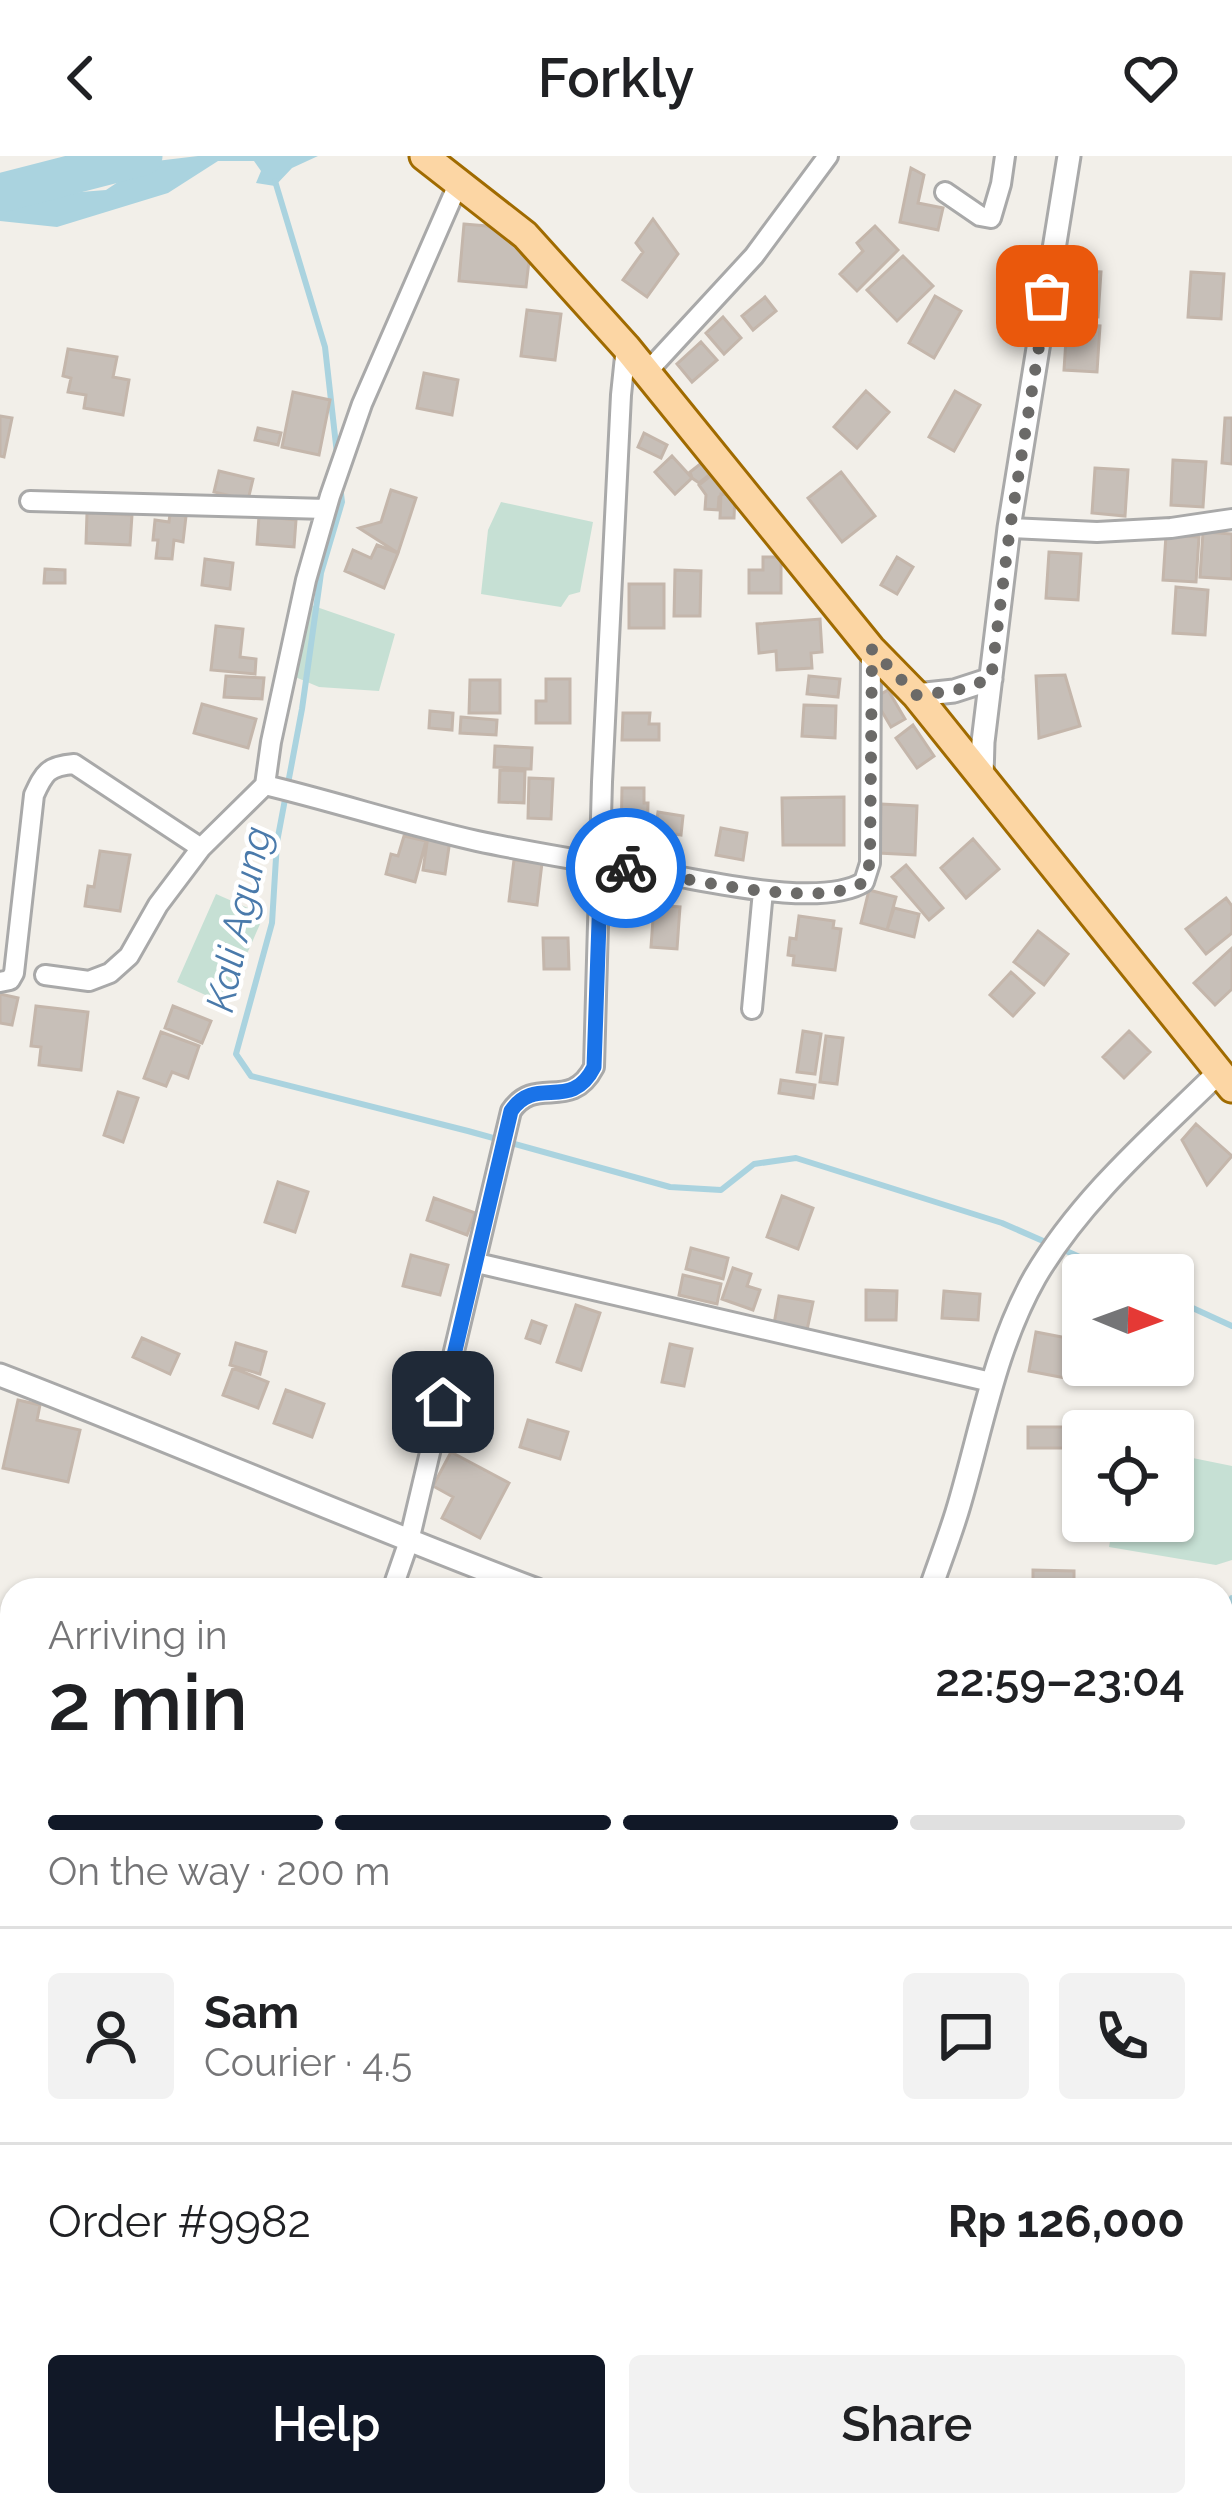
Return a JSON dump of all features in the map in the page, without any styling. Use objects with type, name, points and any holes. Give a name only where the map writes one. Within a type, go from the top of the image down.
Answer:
[{"type":"main road","points":[[442,168],[525,235],[626,347],[872,649],[916,695],[1226,1080]]},
{"type":"street","points":[[647,372],[754,256],[828,156]]},
{"type":"street","points":[[945,191],[980,216],[991,218],[1006,156]]},
{"type":"street","points":[[982,777],[1010,528],[1069,156]]},
{"type":"street","points":[[45,975],[89,981],[110,973],[129,956],[158,905],[201,848],[269,786],[306,580],[362,404],[405,301],[442,168]]},
{"type":"street","points":[[396,1578],[409,1541],[511,1111],[528,1095],[570,1091],[586,1084],[594,1067],[602,782],[626,347]]},
{"type":"street","points":[[30,501],[328,502]]},
{"type":"street","points":[[1010,528],[1097,532],[1232,519]]},
{"type":"street","points":[[269,786],[476,841],[601,864],[763,891],[854,888],[864,882],[870,862],[872,649]]},
{"type":"street","points":[[916,695],[954,691],[991,679]]},
{"type":"street","points":[[0,982],[10,980],[14,973],[34,795],[43,776],[56,765],[74,764],[201,848]]},
{"type":"street","points":[[752,1009],[763,891]]},
{"type":"street","points":[[934,1578],[991,1382],[1036,1276],[1112,1176],[1226,1080]]},
{"type":"street","points":[[477,1263],[991,1382]]},
{"type":"street","points":[[0,1375],[506,1578]]},
{"type":"green space","points":[[501,502],[593,522],[580,592],[569,595],[561,607],[481,594],[488,530]]},
{"type":"green space","points":[[305,603],[395,634],[379,691],[319,687],[288,674]]},
{"type":"green space","points":[[216,894],[264,915],[225,1004],[177,982]]},
{"type":"green space","points":[[1194,1458],[1232,1466],[1232,1560],[1216,1565],[1109,1547],[1110,1542],[1194,1542]]},
{"type":"water","points":[[198,156],[318,156],[292,168],[275,186],[256,183],[261,171],[254,161],[218,161],[168,193],[57,227],[0,221],[0,207],[42,195],[106,190],[148,162]]},
{"type":"building","points":[[911,168],[924,175],[918,203],[943,208],[938,230],[900,222]]},
{"type":"building","points":[[653,219],[678,254],[647,297],[623,280],[643,252],[636,243]]},
{"type":"building","points":[[464,224],[504,233],[529,261],[526,287],[459,281]]},
{"type":"building","points":[[875,226],[898,250],[857,291],[840,274],[863,251],[857,243]]},
{"type":"building","points":[[903,256],[933,286],[897,321],[867,290]]},
{"type":"building","points":[[1069,270],[1101,272],[1098,317],[1066,315]]},
{"type":"building","points":[[1191,272],[1224,274],[1221,319],[1188,317]]},
{"type":"building","points":[[935,296],[961,311],[934,358],[909,343]]},
{"type":"building","points":[[765,297],[776,311],[753,330],[742,316]]},
{"type":"building","points":[[527,310],[561,314],[555,360],[521,356]]},
{"type":"building","points":[[723,317],[741,338],[724,354],[706,333]]},
{"type":"building","points":[[1067,324],[1100,326],[1097,372],[1064,370]]},
{"type":"building","points":[[701,342],[717,360],[692,382],[677,364]]},
{"type":"building","points":[[68,349],[117,357],[113,377],[129,380],[123,415],[84,408],[86,395],[68,392],[71,378],[63,376]]},
{"type":"building","points":[[424,373],[458,380],[452,415],[417,408]]},
{"type":"building","points":[[866,391],[889,412],[857,448],[834,427]]},
{"type":"building","points":[[955,391],[980,405],[954,451],[929,437]]},
{"type":"building","points":[[293,392],[330,400],[319,455],[282,447]]},
{"type":"building","points":[[0,416],[12,418],[4,457],[0,456]]},
{"type":"building","points":[[1225,418],[1232,418],[1232,464],[1222,463]]},
{"type":"building","points":[[258,428],[281,433],[278,445],[255,440]]},
{"type":"building","points":[[644,433],[667,445],[661,458],[638,447]]},
{"type":"building","points":[[672,456],[692,478],[675,494],[655,472]]},
{"type":"building","points":[[1173,460],[1206,462],[1203,507],[1171,505]]},
{"type":"building","points":[[704,461],[713,472],[699,483],[690,472]]},
{"type":"building","points":[[1095,468],[1128,470],[1125,516],[1092,513]]},
{"type":"building","points":[[219,471],[253,479],[248,500],[214,492]]},
{"type":"building","points":[[841,472],[875,516],[842,542],[808,498]]},
{"type":"building","points":[[714,473],[728,490],[719,497],[718,510],[705,509],[706,495],[699,485]]},
{"type":"building","points":[[391,490],[416,498],[398,553],[359,528],[381,522]]},
{"type":"building","points":[[721,494],[735,495],[734,518],[720,518]]},
{"type":"building","points":[[87,513],[132,515],[130,545],[86,543]]},
{"type":"building","points":[[170,514],[186,516],[183,542],[174,540],[172,559],[156,558],[155,520],[169,522]]},
{"type":"building","points":[[259,516],[296,520],[294,547],[257,544]]},
{"type":"building","points":[[1203,532],[1232,534],[1232,579],[1200,577]]},
{"type":"building","points":[[1166,535],[1199,537],[1196,582],[1163,580]]},
{"type":"building","points":[[377,545],[398,553],[384,588],[345,571],[353,550],[371,558]]},
{"type":"building","points":[[1049,552],[1081,554],[1078,600],[1046,598]]},
{"type":"building","points":[[763,557],[781,557],[781,593],[749,593],[749,570],[763,570]]},
{"type":"building","points":[[897,557],[913,567],[897,594],[881,585]]},
{"type":"building","points":[[205,559],[233,563],[230,589],[202,585]]},
{"type":"building","points":[[45,569],[65,570],[65,583],[44,583]]},
{"type":"building","points":[[675,570],[701,571],[700,616],[674,616]]},
{"type":"building","points":[[629,584],[664,584],[664,628],[629,628]]},
{"type":"building","points":[[1176,587],[1208,590],[1205,635],[1173,633]]},
{"type":"building","points":[[820,619],[822,652],[811,653],[812,668],[777,670],[776,651],[759,653],[757,624]]},
{"type":"building","points":[[216,626],[243,629],[240,657],[256,659],[255,674],[211,670]]},
{"type":"building","points":[[1065,675],[1080,726],[1039,738],[1036,676]]},
{"type":"building","points":[[226,676],[264,678],[262,699],[224,697]]},
{"type":"building","points":[[809,676],[840,679],[838,697],[807,694]]},
{"type":"building","points":[[546,679],[570,679],[570,723],[536,723],[536,701],[546,701]]},
{"type":"building","points":[[470,680],[500,680],[500,713],[469,713]]},
{"type":"building","points":[[888,690],[905,719],[891,727],[874,698]]},
{"type":"building","points":[[202,704],[256,719],[248,748],[194,733]]},
{"type":"building","points":[[804,705],[836,706],[835,738],[802,736]]},
{"type":"building","points":[[430,711],[453,713],[452,730],[429,728]]},
{"type":"building","points":[[623,713],[650,713],[649,724],[659,724],[659,740],[622,740]]},
{"type":"building","points":[[461,717],[497,720],[496,735],[460,733]]},
{"type":"building","points":[[913,725],[934,756],[917,768],[896,738]]},
{"type":"building","points":[[495,746],[532,748],[531,769],[494,767]]},
{"type":"building","points":[[500,770],[525,771],[524,803],[499,802]]},
{"type":"building","points":[[529,778],[553,779],[551,819],[528,818]]},
{"type":"building","points":[[622,788],[644,788],[647,841],[621,840]]},
{"type":"building","points":[[844,797],[844,845],[783,845],[782,798]]},
{"type":"building","points":[[881,804],[917,806],[915,855],[879,853]]},
{"type":"building","points":[[658,812],[683,816],[681,835],[655,831]]},
{"type":"building","points":[[721,828],[747,833],[743,860],[716,855]]},
{"type":"building","points":[[404,836],[426,841],[415,882],[386,874],[391,854],[398,856]]},
{"type":"building","points":[[428,836],[450,840],[445,874],[423,870]]},
{"type":"building","points":[[973,839],[999,869],[966,898],[941,868]]},
{"type":"building","points":[[100,851],[130,855],[120,911],[85,906],[88,886],[94,887]]},
{"type":"building","points":[[514,860],[542,863],[537,905],[509,901]]},
{"type":"building","points":[[906,865],[943,908],[929,920],[892,877]]},
{"type":"building","points":[[869,890],[896,897],[887,930],[861,923]]},
{"type":"building","points":[[1226,898],[1232,906],[1232,933],[1206,954],[1186,929]]},
{"type":"building","points":[[654,905],[680,907],[677,949],[651,947]]},
{"type":"building","points":[[894,908],[919,914],[914,937],[887,930]]},
{"type":"building","points":[[799,916],[834,921],[833,928],[841,929],[835,970],[793,965],[794,956],[788,955],[790,938],[796,939]]},
{"type":"building","points":[[1038,931],[1068,954],[1044,985],[1014,962]]},
{"type":"building","points":[[543,938],[568,938],[569,969],[544,969]]},
{"type":"building","points":[[1232,948],[1232,989],[1215,1005],[1194,983]]},
{"type":"building","points":[[1011,972],[1034,993],[1013,1016],[990,995]]},
{"type":"building","points":[[0,994],[18,998],[12,1025],[0,1023]]},
{"type":"building","points":[[36,1006],[88,1012],[81,1070],[39,1065],[41,1047],[31,1046]]},
{"type":"building","points":[[173,1006],[211,1021],[202,1043],[165,1028]]},
{"type":"building","points":[[803,1031],[821,1034],[815,1074],[797,1072]]},
{"type":"building","points":[[1129,1031],[1150,1052],[1124,1078],[1103,1057]]},
{"type":"building","points":[[161,1032],[199,1046],[188,1078],[172,1072],[166,1086],[144,1078]]},
{"type":"building","points":[[826,1036],[843,1038],[837,1084],[820,1082]]},
{"type":"building","points":[[781,1080],[815,1085],[813,1098],[779,1093]]},
{"type":"building","points":[[118,1092],[138,1098],[123,1142],[104,1135]]},
{"type":"building","points":[[1196,1124],[1232,1156],[1207,1185],[1182,1140]]},
{"type":"building","points":[[278,1182],[308,1192],[295,1232],[265,1222]]},
{"type":"building","points":[[782,1196],[813,1208],[798,1249],[767,1237]]},
{"type":"building","points":[[434,1198],[475,1213],[467,1235],[427,1220]]},
{"type":"building","points":[[691,1248],[728,1258],[723,1279],[686,1269]]},
{"type":"building","points":[[411,1255],[448,1265],[440,1295],[403,1286]]},
{"type":"building","points":[[733,1268],[751,1274],[747,1286],[760,1290],[753,1310],[722,1299]]},
{"type":"building","points":[[683,1275],[721,1284],[717,1304],[679,1295]]},
{"type":"building","points":[[866,1290],[897,1291],[896,1320],[866,1320]]},
{"type":"building","points":[[944,1291],[980,1294],[978,1320],[942,1318]]},
{"type":"building","points":[[779,1296],[813,1302],[807,1330],[774,1324]]},
{"type":"building","points":[[576,1305],[600,1313],[581,1370],[557,1362]]},
{"type":"building","points":[[532,1321],[546,1326],[540,1343],[526,1338]]},
{"type":"building","points":[[1036,1332],[1062,1337],[1062,1377],[1029,1371]]},
{"type":"building","points":[[142,1338],[179,1354],[170,1374],[133,1357]]},
{"type":"building","points":[[236,1343],[266,1352],[260,1374],[230,1365]]},
{"type":"building","points":[[670,1344],[692,1349],[684,1386],[662,1382]]},
{"type":"building","points":[[233,1368],[268,1382],[258,1408],[223,1395]]},
{"type":"building","points":[[286,1390],[324,1404],[312,1437],[274,1423]]},
{"type":"building","points":[[18,1400],[40,1405],[37,1420],[80,1430],[68,1482],[3,1468]]},
{"type":"building","points":[[528,1420],[568,1432],[560,1459],[520,1447]]},
{"type":"building","points":[[1028,1427],[1062,1427],[1062,1448],[1028,1448]]},
{"type":"building","points":[[451,1452],[509,1483],[480,1538],[442,1518],[453,1497],[433,1486]]},
{"type":"building","points":[[1033,1570],[1074,1571],[1074,1578],[1033,1578]]},
{"type":"waterway","points":[[0,193],[143,156]]},
{"type":"waterway","name":"Kali Agung","points":[[275,181],[325,347],[337,454]]},
{"type":"waterway","name":"Kali Agung","points":[[340,485],[342,502],[321,573],[277,842],[272,923],[236,1054],[251,1076],[670,1187],[721,1190],[754,1164],[796,1158],[1002,1223],[1050,1244]]},
{"type":"waterway","name":"Kali Agung","points":[[1062,1249],[1073,1254]]},
{"type":"waterway","name":"Kali Agung","points":[[1194,1309],[1232,1326]]},
{"type":"way so far","points":[[626,868],[763,891],[820,892],[854,888],[864,882],[870,862],[872,649],[916,695],[954,691],[991,679],[1047,296]]},
{"type":"route","points":[[443,1402],[511,1111],[528,1095],[570,1091],[586,1084],[594,1067],[601,864],[626,868]]}]
